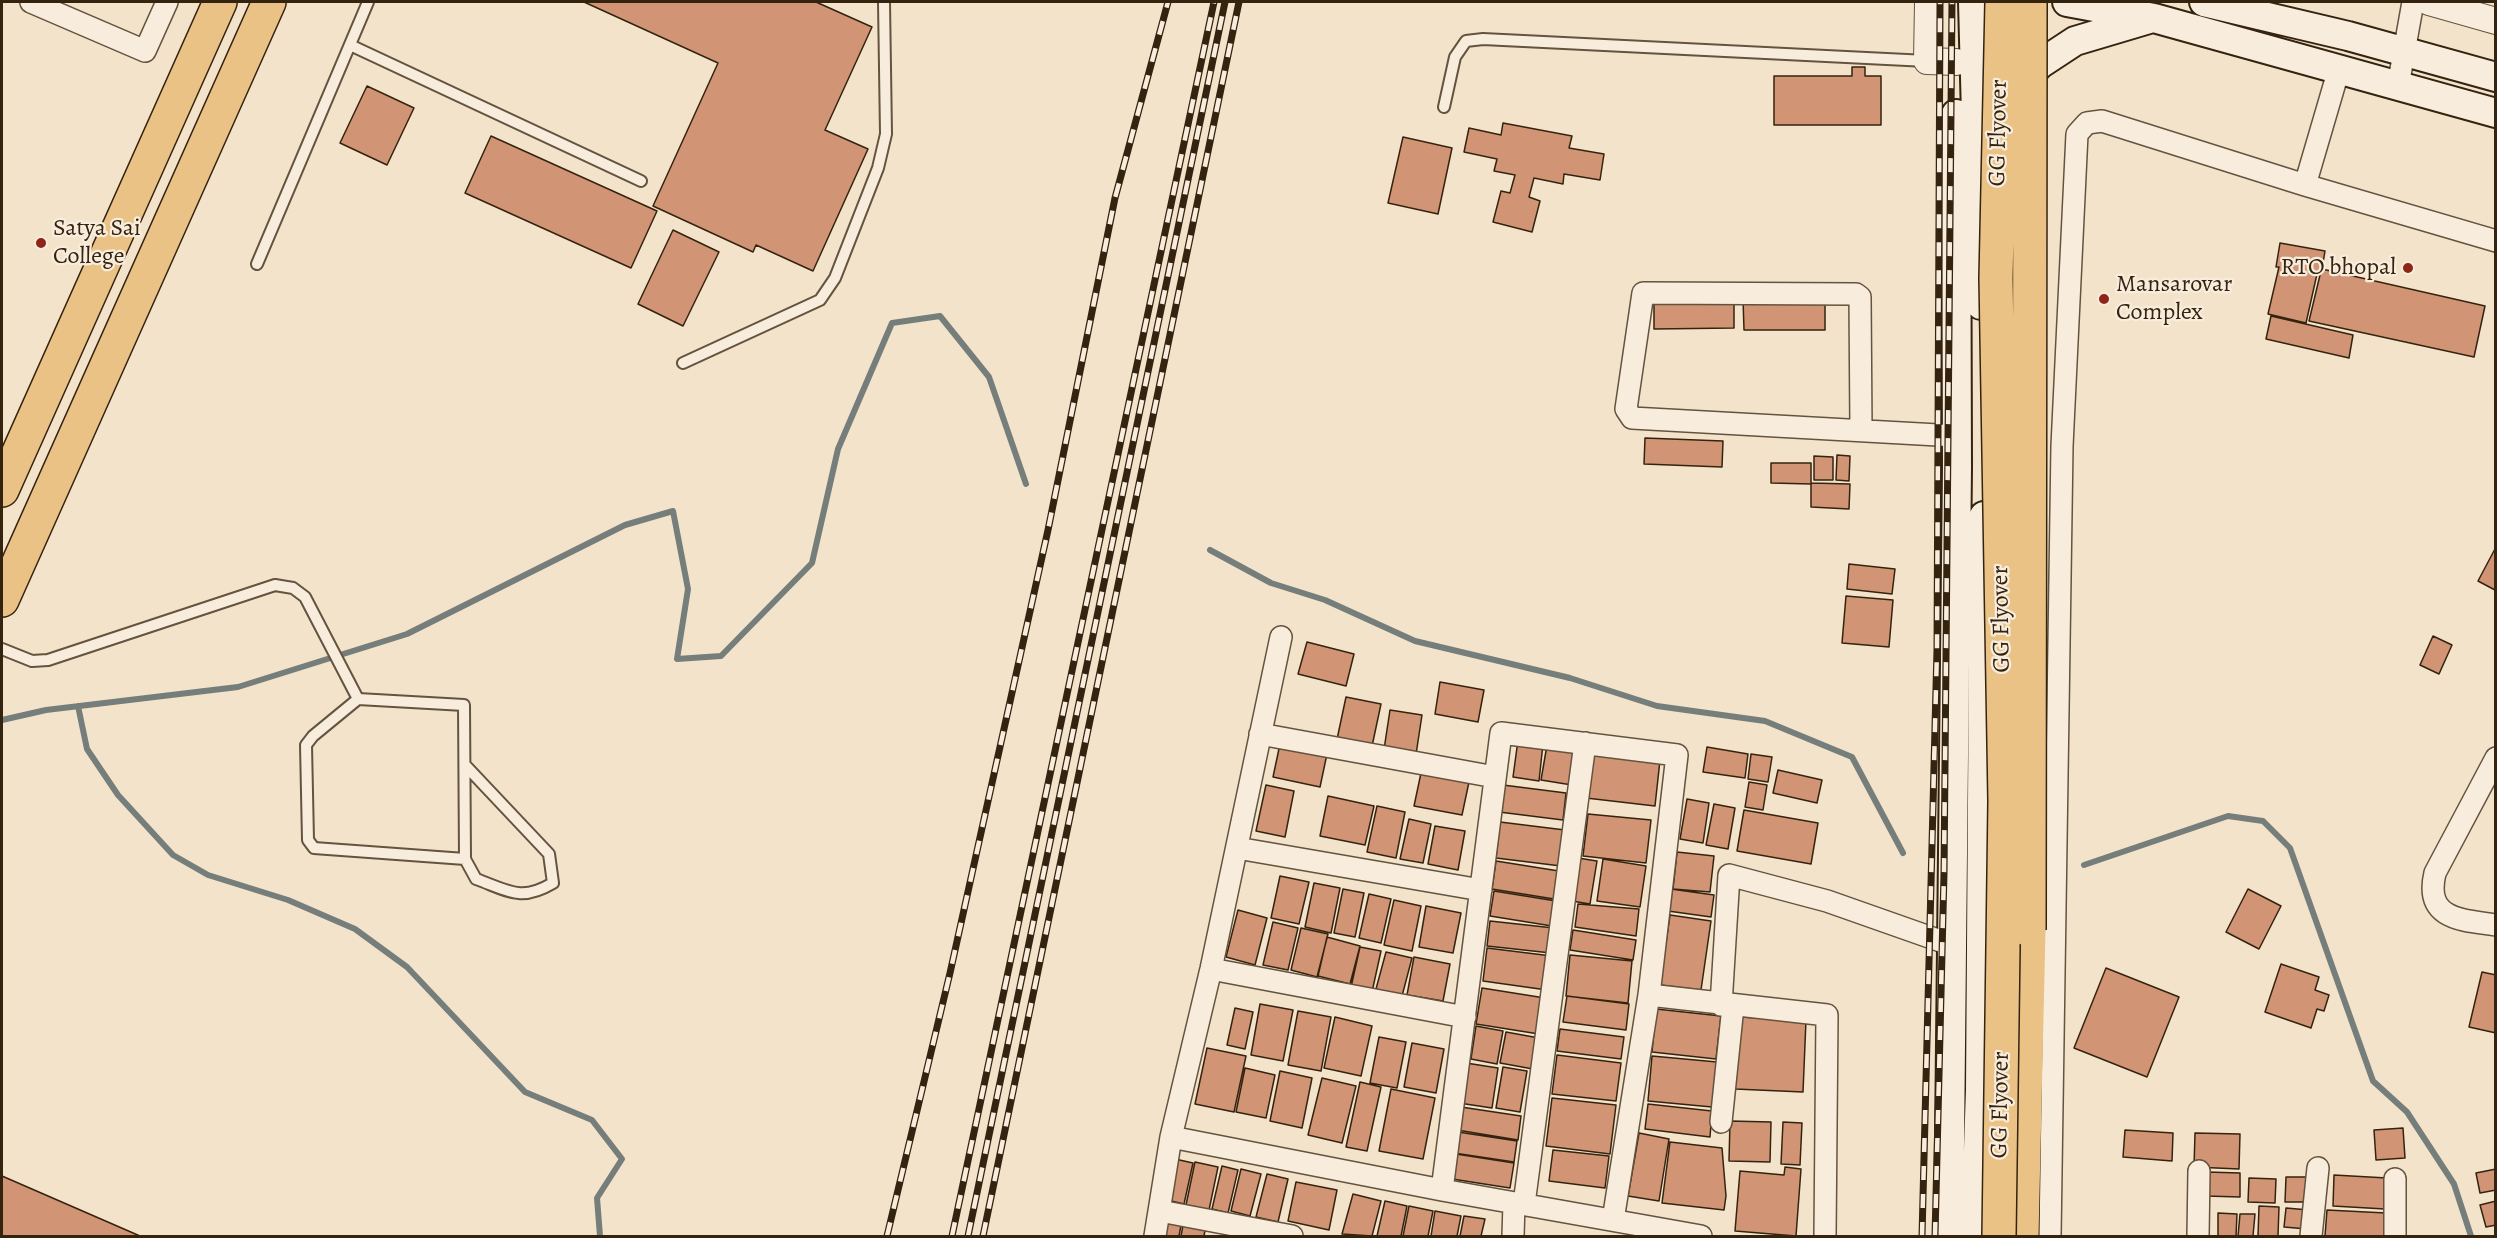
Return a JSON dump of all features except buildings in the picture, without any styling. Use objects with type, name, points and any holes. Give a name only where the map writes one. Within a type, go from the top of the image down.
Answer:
[{"type":"main road","points":[[2,490],[220,2]]},
{"type":"main road","points":[[2,600],[270,2]]},
{"type":"main road","points":[[1949,1236],[1956,436],[1955,2]]},
{"type":"main road","points":[[1973,2],[1984,486],[1984,774],[1975,1236]]},
{"type":"main road","name":"GG Flyover","points":[[1999,1236],[2005,801],[1996,278],[2002,2]]},
{"type":"main road","name":"GG Flyover","points":[[2022,1236],[2029,930],[2030,2]]},
{"type":"main road","points":[[2067,2],[2154,18],[2496,113]]},
{"type":"main road","points":[[2204,2],[2496,77]]},
{"type":"main road","points":[[1976,132],[1988,116],[2040,64],[2066,47],[2075,42],[2154,18]]},
{"type":"street","points":[[31,2],[145,51],[167,2]]},
{"type":"street","points":[[1928,2],[1928,61],[1956,62]]},
{"type":"street","points":[[2398,86],[2414,2]]},
{"type":"street","points":[[2429,2],[2496,21]]},
{"type":"street","points":[[2305,185],[2338,69]]},
{"type":"street","points":[[2050,1236],[2062,446],[2077,134],[2087,123],[2102,121],[2305,185],[2496,241]]},
{"type":"street","points":[[1860,430],[1860,297],[1856,294],[1643,292],[1626,409],[1632,418],[1956,436]]},
{"type":"street","points":[[1155,1236],[1171,1137],[1211,969],[1281,637]]},
{"type":"street","points":[[1442,1190],[1501,733],[1677,755],[1649,995],[1613,1220]]},
{"type":"street","points":[[1260,735],[1495,777]]},
{"type":"street","points":[[1514,1236],[1585,743]]},
{"type":"street","points":[[2496,758],[2435,873],[2433,886],[2436,902],[2445,914],[2457,919],[2496,925]]},
{"type":"street","points":[[1237,848],[1481,890]]},
{"type":"street","points":[[1721,1122],[1727,1005],[1729,875],[1827,901],[1952,945]]},
{"type":"street","points":[[1211,969],[1465,1017]]},
{"type":"street","points":[[1649,995],[1827,1015],[1825,1236]]},
{"type":"street","points":[[1171,1137],[1442,1190],[1701,1236]]},
{"type":"street","points":[[2311,1236],[2319,1168]]},
{"type":"street","points":[[2198,1236],[2199,1171]]},
{"type":"street","points":[[2395,1179],[2395,1236]]},
{"type":"street","points":[[1160,1211],[1218,1230],[1292,1236]]},
{"type":"lane","points":[[256,264],[368,2]]},
{"type":"lane","points":[[683,363],[820,300],[835,278],[878,168],[886,135],[884,2]]},
{"type":"lane","points":[[1444,107],[1459,48],[1466,41],[1482,39],[1928,61]]},
{"type":"lane","points":[[350,45],[641,181]]},
{"type":"lane","points":[[2,649],[32,661],[48,660],[275,585],[293,588],[305,597],[358,699]]},
{"type":"lane","points":[[465,765],[549,854],[553,883],[535,894],[515,893],[476,879],[465,859],[464,705],[358,699],[312,736],[306,745],[308,840],[314,848],[465,859]]},
{"type":"waterway","points":[[2,720],[46,710],[238,687],[407,634],[625,525],[673,511],[688,589],[677,659],[721,656],[812,563],[838,449],[892,323],[940,316],[989,377],[1026,484]]},
{"type":"waterway","points":[[1210,550],[1271,583],[1325,600],[1415,641],[1570,678],[1657,706],[1765,721],[1852,757],[1903,853]]},
{"type":"waterway","points":[[78,706],[87,749],[118,795],[173,855],[208,875],[288,900],[355,929],[407,967],[525,1092],[592,1120],[622,1159],[597,1198],[600,1236]]},
{"type":"waterway","points":[[2084,865],[2228,816],[2263,821],[2290,848],[2373,1081],[2407,1112],[2454,1184],[2471,1236]]},
{"type":"railway","points":[[887,1236],[950,973],[1048,530],[1115,198],[1168,2]]},
{"type":"railway","points":[[952,1236],[1214,2]]},
{"type":"railway","points":[[968,1236],[1225,2]]},
{"type":"railway","points":[[983,1236],[1239,2]]},
{"type":"railway","points":[[1922,1236],[1937,649],[1940,2]]},
{"type":"railway","points":[[1935,1236],[1944,873],[1952,2]]},
{"type":"place","name":"Satya Sai College","points":[[41,243]]},
{"type":"place","name":"RTO bhopal","points":[[2408,268]]},
{"type":"place","name":"Mansarovar Complex","points":[[2104,299]]}]
